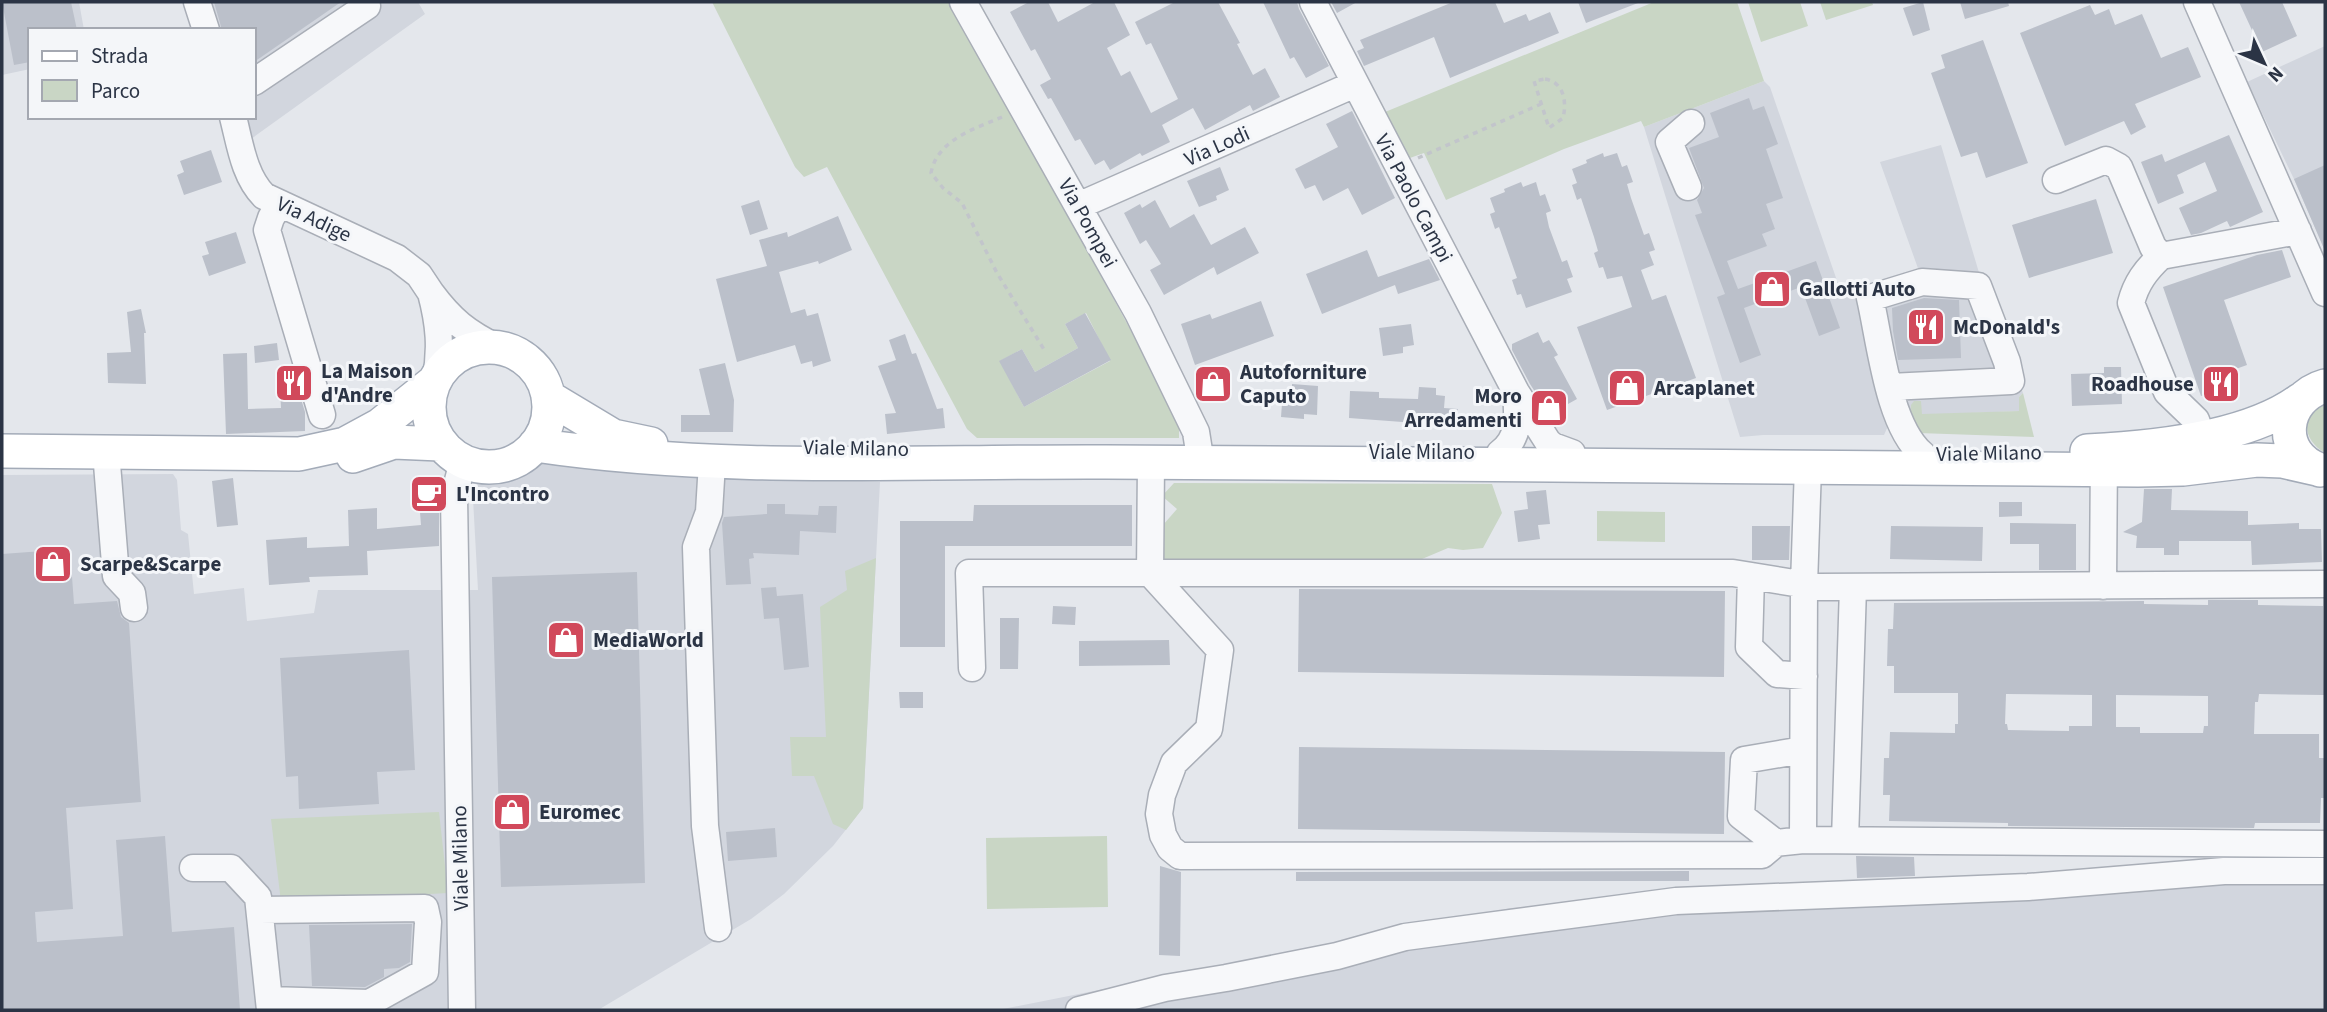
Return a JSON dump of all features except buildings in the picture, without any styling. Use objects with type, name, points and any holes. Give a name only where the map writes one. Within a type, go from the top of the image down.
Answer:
[{"type":"main road","points":[[2,451],[299,454],[345,444],[380,425],[435,380],[446,365],[461,354],[479,348],[498,348],[516,353],[531,364],[542,379],[548,397],[546,422],[535,445],[520,458],[501,466],[394,442],[335,462],[285,468],[2,464]]},
{"type":"main road","points":[[435,380],[428,412],[461,457]]},
{"type":"main road","name":"Viale Milano","points":[[535,445],[605,456],[712,463],[1808,467],[2104,460],[2253,425],[2287,410],[2312,393]]},
{"type":"main road","points":[[2312,393],[2292,412],[2290,439],[2305,463],[2321,470]]},
{"type":"main road","name":"Viale Milano","points":[[548,397],[613,436],[646,444],[881,450],[1922,454],[2104,460],[2183,469],[2257,460],[2282,461],[2321,470]]},
{"type":"street","points":[[197,2],[205,28]]},
{"type":"street","name":"Via Pompei","points":[[963,2],[1138,313],[1196,432],[1199,451]]},
{"type":"street","name":"Via Paolo Campi","points":[[1313,2],[1516,393],[1548,442],[1572,453]]},
{"type":"street","points":[[2197,2],[2325,293]]},
{"type":"street","points":[[256,81],[368,6]]},
{"type":"street","name":"Via Lodi","points":[[1078,206],[1355,84]]},
{"type":"street","name":"Via Adige","points":[[234,119],[245,164],[264,197],[397,258],[419,275],[452,320],[498,348]]},
{"type":"street","points":[[1688,187],[1669,142],[1691,124]]},
{"type":"street","points":[[2056,180],[2106,160],[2119,167],[2153,247],[2161,256]]},
{"type":"street","points":[[279,204],[267,230],[321,415]]},
{"type":"street","points":[[2202,437],[2196,420],[2167,392],[2131,303],[2147,269],[2161,256],[2298,231]]},
{"type":"street","points":[[1889,387],[2011,382],[2007,362],[1978,286],[1922,282],[1870,298],[1889,387],[1899,422],[1910,442],[1922,454]]},
{"type":"street","name":"Via Adige","points":[[431,293],[440,346],[435,380]]},
{"type":"street","name":"Via Paolo Campi","points":[[1500,453],[1510,444],[1517,431],[1516,393]]},
{"type":"street","points":[[1882,454],[1897,434],[1899,422]]},
{"type":"street","name":"Viale Milano","points":[[461,457],[454,496],[462,1010]]},
{"type":"street","points":[[2103,586],[2104,460]]},
{"type":"street","points":[[712,463],[709,512],[696,547],[705,826],[718,928]]},
{"type":"street","points":[[1151,463],[1150,573],[1220,650],[1209,729],[1174,763],[1162,795],[1159,814],[1163,835],[1170,848],[1181,856],[1762,855],[1776,843],[1802,840],[2325,844]]},
{"type":"street","points":[[107,464],[117,576],[132,593],[134,607]]},
{"type":"street","points":[[1802,840],[1804,585],[1808,467]]},
{"type":"street","points":[[971,668],[969,573],[1732,573],[1819,587],[2325,584]]},
{"type":"street","points":[[1751,576],[1749,647],[1777,674],[1804,676]]},
{"type":"street","points":[[1845,840],[1853,587]]},
{"type":"street","points":[[1776,843],[1741,816],[1744,760],[1803,750]]},
{"type":"street","points":[[193,868],[230,868],[258,897],[270,1005],[369,1003],[425,972],[428,922],[425,908],[260,910]]},
{"type":"street","points":[[1079,1010],[1165,988],[1325,958],[1405,937],[1676,901],[2028,887],[2224,871],[2325,871]]},
{"type":"path","points":[[1550,80],[1561,90],[1565,100],[1563,118],[1549,128],[1541,104],[1534,81],[1550,80]]},
{"type":"path","points":[[1397,166],[1541,104]]},
{"type":"path","points":[[1023,107],[965,133],[933,160],[931,173],[943,188],[962,203],[997,273],[1045,351]]},
{"type":"shaded area","points":[[2,2],[79,2],[84,28],[28,28],[28,69],[2,75]]},
{"type":"shaded area","points":[[208,2],[418,2],[425,14],[251,139],[245,119],[256,119],[256,28],[216,28]]},
{"type":"shaded area","points":[[2325,46],[2325,251],[2247,82]]},
{"type":"shaded area","points":[[1764,81],[1770,87],[1843,298],[1920,274],[1880,162],[1941,145],[1980,276],[2023,393],[2019,397],[2020,411],[1922,415],[1910,427],[1888,426],[1884,435],[1740,437],[1644,127]]},
{"type":"shaded area","points":[[506,462],[880,482],[863,808],[833,846],[784,894],[751,919],[598,1010],[2,1010],[2,475],[173,474],[177,480],[181,530],[188,534],[194,594],[244,588],[247,621],[314,613],[318,590],[478,590],[472,480]]},
{"type":"shaded area","points":[[2325,856],[2325,1010],[998,1010],[1511,908],[2100,868]]},
{"type":"green space","points":[[712,2],[952,2],[1179,419],[1179,438],[977,438],[967,429],[827,167],[804,177],[795,167]],"holes":[[[1086,313],[1110,361],[1024,407],[1000,361],[1022,349],[1035,372],[1078,348],[1065,324]]]},
{"type":"green space","points":[[1654,2],[1737,2],[1764,81],[1644,127],[1641,121],[1564,149],[1446,200],[1424,153],[1407,159],[1385,112]]},
{"type":"green space","points":[[1748,2],[1800,2],[1808,26],[1761,42]]},
{"type":"green space","points":[[1820,2],[1872,2],[1873,5],[1826,20]]},
{"type":"green space","points":[[2023,393],[2034,437],[1918,433],[1910,427],[1911,405],[1914,401],[1921,401],[1922,414],[2019,411],[2019,397]]},
{"type":"green space","points":[[2325,405],[2325,453],[2312,441],[2307,428],[2311,415]]},
{"type":"green space","points":[[1174,483],[1492,484],[1502,513],[1483,548],[1448,548],[1422,559],[1163,560],[1163,525],[1177,509],[1162,496]]},
{"type":"green space","points":[[1597,511],[1665,512],[1665,542],[1597,541]]},
{"type":"green space","points":[[876,558],[863,808],[846,830],[833,824],[814,776],[792,776],[790,737],[826,737],[820,607],[847,590],[845,571]]},
{"type":"green space","points":[[439,812],[448,893],[281,902],[271,819]]},
{"type":"green space","points":[[1107,836],[1108,907],[987,909],[986,838]]},
{"type":"place","name":"Gallotti Auto","points":[[1772,289]]},
{"type":"place","name":"McDonald's","points":[[1926,327]]},
{"type":"place","name":"La Maison d'Andre","points":[[294,383]]},
{"type":"place","name":"Autoforniture Caputo","points":[[1213,384]]},
{"type":"place","name":"Roadhouse","points":[[2221,384]]},
{"type":"place","name":"Arcaplanet","points":[[1627,388]]},
{"type":"place","name":"Moro Arredamenti","points":[[1549,408]]},
{"type":"place","name":"L'Incontro","points":[[429,494]]},
{"type":"place","name":"Scarpe&Scarpe","points":[[53,564]]},
{"type":"place","name":"MediaWorld","points":[[566,640]]},
{"type":"place","name":"Euromec","points":[[512,812]]}]
